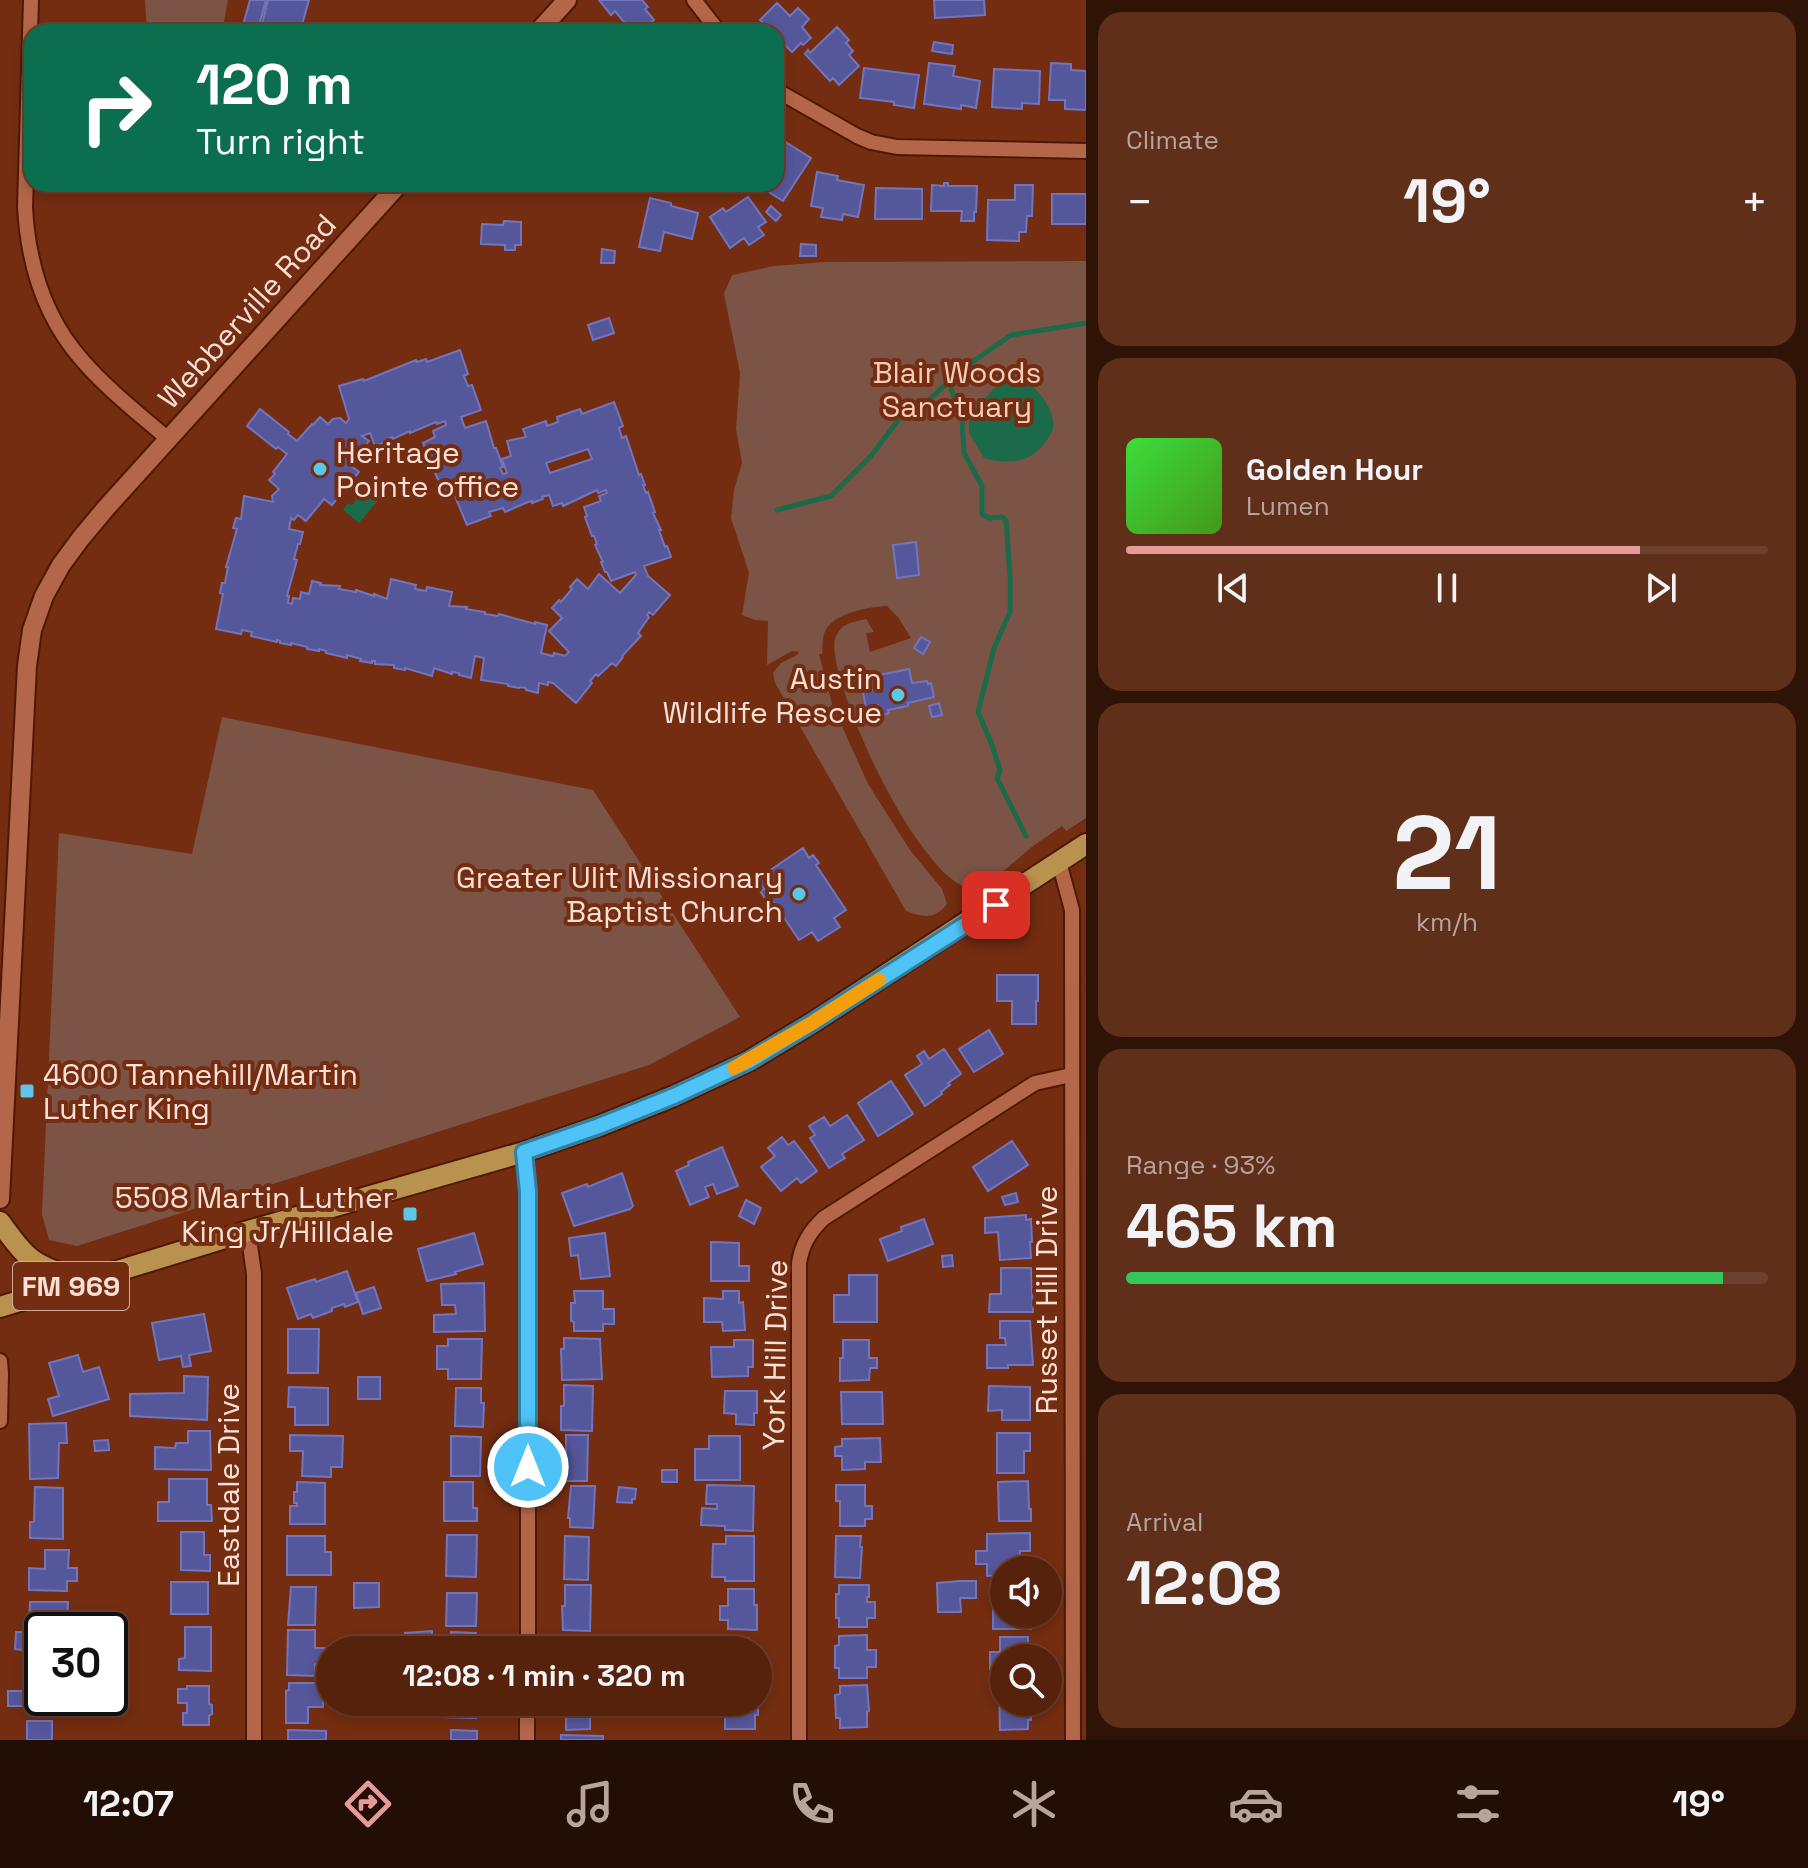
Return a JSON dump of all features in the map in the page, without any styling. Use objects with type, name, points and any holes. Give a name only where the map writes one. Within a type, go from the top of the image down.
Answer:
[{"type":"main road","name":"FM 969","points":[[0,1307],[248,1231],[524,1152],[674,1096],[749,1061],[812,1023],[1086,844]]},
{"type":"main road","points":[[0,1222],[29,1258],[85,1281]]},
{"type":"street","points":[[30,24],[31,0]]},
{"type":"street","points":[[545,24],[567,0]]},
{"type":"street","points":[[694,0],[713,24]]},
{"type":"street","points":[[784,95],[840,128],[871,142],[897,147],[1086,151]]},
{"type":"street","points":[[25,192],[28,242],[36,276],[54,320],[95,374],[168,439]]},
{"type":"street","name":"Webberville Road","points":[[0,1199],[27,666],[32,630],[44,596],[61,565],[106,508],[392,192]]},
{"type":"street","name":"Russet Hill Drive","points":[[1059,862],[1072,910],[1073,1740]]},
{"type":"street","name":"York Hill Drive","points":[[799,1740],[799,1263],[805,1241],[824,1218],[1035,1083],[1071,1075]]},
{"type":"street","points":[[524,1152],[528,1192],[528,1636]]},
{"type":"street","name":"Eastdale Drive","points":[[248,1231],[254,1274],[254,1740]]},
{"type":"street","points":[[0,1361],[0,1421]]},
{"type":"street","points":[[527,1716],[527,1740]]},
{"type":"green space","points":[[145,0],[228,0],[224,24],[146,24]]},
{"type":"green space","name":"Blair Woods Sanctuary","points":[[1086,261],[1086,818],[1066,831],[1062,826],[1006,869],[968,889],[957,883],[931,858],[895,805],[860,734],[837,666],[836,636],[848,624],[866,619],[874,632],[866,633],[870,652],[911,638],[887,606],[842,616],[828,627],[823,636],[822,654],[819,654],[832,704],[868,784],[910,850],[942,889],[947,904],[943,909],[934,915],[918,915],[906,911],[775,683],[773,673],[781,663],[799,652],[792,651],[767,665],[768,621],[742,615],[749,573],[731,518],[734,490],[742,463],[736,429],[740,373],[724,294],[732,275],[774,266],[825,262]]},
{"type":"green space","points":[[222,717],[593,790],[740,1017],[649,1065],[77,1246],[49,1240],[42,1214],[59,833],[192,854]]},
{"type":"shaded area","points":[[1020,377],[1038,392],[1048,406],[1053,421],[1048,439],[1027,458],[1002,461],[984,458],[969,433],[969,422],[979,404],[995,388]]},
{"type":"shaded area","points":[[366,487],[380,498],[359,523],[343,510],[348,503],[352,505]]},
{"type":"building","points":[[250,0],[266,0],[259,24],[243,24]]},
{"type":"building","points":[[268,0],[309,0],[302,24],[262,24]]},
{"type":"building","points":[[599,0],[642,0],[654,20],[649,24],[626,24],[615,11],[611,15]]},
{"type":"building","points":[[934,0],[984,0],[985,15],[935,18]]},
{"type":"building","points":[[777,3],[790,16],[798,8],[809,19],[802,27],[811,38],[792,52],[784,44],[784,24],[764,24],[760,20]]},
{"type":"building","points":[[837,27],[849,40],[846,43],[853,51],[849,55],[859,66],[839,85],[833,78],[830,81],[805,54],[808,50],[810,53]]},
{"type":"building","points":[[934,42],[953,45],[952,54],[932,51]]},
{"type":"building","points":[[929,63],[955,66],[953,76],[980,81],[976,108],[924,104]]},
{"type":"building","points":[[1051,63],[1071,64],[1071,70],[1086,71],[1086,110],[1065,109],[1065,100],[1049,100]]},
{"type":"building","points":[[864,68],[919,75],[914,108],[860,98]]},
{"type":"building","points":[[994,69],[1040,71],[1039,104],[1022,103],[1022,109],[992,107]]},
{"type":"building","points":[[784,141],[811,158],[783,201],[769,192],[784,192]]},
{"type":"building","points":[[817,172],[864,185],[858,217],[843,214],[842,220],[821,217],[823,208],[811,206]]},
{"type":"building","points":[[944,183],[948,186],[977,186],[974,221],[961,221],[962,211],[931,211],[932,185],[944,186]]},
{"type":"building","points":[[1015,185],[1033,185],[1032,216],[1027,216],[1026,232],[1019,232],[1019,241],[987,240],[988,200],[1015,200]]},
{"type":"building","points":[[876,188],[922,189],[922,219],[875,219]]},
{"type":"building","points":[[1052,194],[1086,194],[1086,224],[1052,224]]},
{"type":"building","points":[[748,197],[766,222],[758,227],[764,235],[749,245],[744,238],[730,248],[710,217],[723,208],[726,212]]},
{"type":"building","points":[[650,198],[698,213],[692,239],[664,232],[660,251],[639,247]]},
{"type":"building","points":[[771,206],[781,215],[776,221],[766,212]]},
{"type":"building","points":[[504,221],[521,222],[521,245],[515,245],[515,250],[505,250],[505,245],[481,244],[482,224],[503,225]]},
{"type":"building","points":[[801,244],[816,245],[816,256],[800,256]]},
{"type":"building","points":[[602,249],[615,251],[614,263],[601,263]]},
{"type":"building","points":[[609,318],[614,333],[593,340],[588,325]]},
{"type":"building","points":[[460,350],[468,374],[464,376],[468,386],[472,385],[481,410],[461,417],[465,428],[486,421],[503,474],[507,473],[502,459],[511,456],[507,441],[526,437],[523,429],[546,421],[547,426],[558,422],[557,417],[580,409],[582,414],[614,402],[623,426],[619,428],[622,438],[626,436],[671,557],[644,566],[648,576],[670,595],[653,615],[649,612],[638,633],[641,636],[616,666],[612,663],[598,676],[596,674],[576,703],[553,683],[539,683],[538,693],[481,680],[484,658],[475,656],[471,678],[434,668],[432,676],[394,668],[394,665],[360,661],[347,655],[347,658],[319,649],[251,636],[252,632],[242,630],[241,634],[216,629],[223,594],[220,593],[222,583],[225,583],[226,567],[237,529],[233,528],[236,518],[241,519],[244,496],[273,502],[272,496],[279,489],[269,480],[287,454],[247,426],[260,409],[297,441],[320,417],[328,424],[340,418],[346,423],[349,419],[339,386],[364,381],[416,360],[426,359],[427,362]],"holes":[[[445,421],[446,425],[433,431],[435,437],[423,443],[441,486],[442,496],[454,494],[467,525],[491,516],[489,512],[503,508],[505,512],[549,495],[553,506],[562,503],[563,506],[597,490],[598,493],[606,490],[607,493],[599,496],[601,501],[584,507],[585,517],[611,581],[635,572],[636,575],[620,593],[599,574],[588,589],[577,579],[561,602],[559,600],[552,608],[562,618],[549,631],[569,652],[565,656],[541,653],[547,625],[499,614],[485,614],[467,607],[449,606],[452,592],[427,587],[426,591],[415,589],[416,585],[391,579],[387,599],[312,581],[309,594],[301,592],[300,599],[293,598],[292,604],[288,603],[287,596],[297,560],[294,559],[303,532],[289,529],[291,518],[294,520],[298,515],[306,521],[324,499],[332,505],[359,472],[350,465],[369,441],[362,436],[370,433],[375,446],[392,437]],[[588,449],[592,459],[550,473],[546,463]]]},
{"type":"building","points":[[916,542],[919,575],[897,578],[893,545]]},
{"type":"building","points":[[921,637],[930,642],[923,654],[914,648]]},
{"type":"building","name":"Austin Wildlife Rescue","points":[[909,669],[912,683],[931,683],[934,697],[888,710],[889,713],[880,716],[878,705],[866,708],[863,692],[882,688],[879,675]]},
{"type":"building","points":[[939,703],[942,715],[932,717],[929,706]]},
{"type":"building","name":"Greater Ulit Missionary Baptist Church","points":[[803,848],[809,858],[813,855],[819,863],[816,865],[846,910],[834,918],[840,927],[818,941],[812,932],[799,940],[770,897],[766,900],[760,891],[764,889],[757,879]]},
{"type":"building","points":[[997,975],[1038,975],[1036,1024],[1012,1024],[1012,1001],[997,1001]]},
{"type":"building","points":[[989,1030],[1003,1054],[974,1072],[959,1049]]},
{"type":"building","points":[[944,1049],[961,1074],[925,1106],[905,1075],[922,1064],[917,1056],[924,1051],[929,1059]]},
{"type":"building","points":[[891,1081],[913,1114],[878,1136],[858,1103]]},
{"type":"building","points":[[847,1115],[864,1140],[842,1154],[845,1158],[829,1168],[810,1138],[815,1135],[809,1126],[824,1117],[830,1126]]},
{"type":"building","points":[[782,1137],[788,1145],[794,1141],[817,1171],[801,1183],[797,1178],[781,1191],[761,1167],[775,1156],[768,1148]]},
{"type":"building","points":[[1012,1141],[1028,1165],[988,1191],[973,1167]]},
{"type":"building","points":[[722,1147],[738,1186],[717,1194],[713,1184],[705,1187],[709,1197],[690,1205],[676,1171],[689,1165],[688,1162]]},
{"type":"building","points":[[622,1173],[633,1206],[574,1226],[562,1193],[587,1184],[588,1187]]},
{"type":"building","points":[[1016,1193],[1018,1202],[1005,1205],[1002,1197]]},
{"type":"building","points":[[746,1200],[761,1208],[754,1224],[739,1216]]},
{"type":"building","points":[[1026,1215],[1026,1220],[1031,1219],[1031,1258],[1000,1260],[998,1232],[985,1233],[985,1218]]},
{"type":"building","points":[[924,1219],[933,1244],[888,1261],[880,1239]]},
{"type":"building","points":[[474,1233],[483,1264],[427,1281],[418,1249]]},
{"type":"building","points":[[605,1233],[610,1276],[581,1279],[578,1255],[571,1256],[569,1238]]},
{"type":"building","points":[[711,1242],[739,1243],[739,1266],[749,1266],[749,1281],[711,1281]]},
{"type":"building","points":[[952,1255],[953,1266],[943,1267],[942,1256]]},
{"type":"building","points":[[1001,1268],[1031,1268],[1033,1312],[989,1312],[990,1294],[1001,1294]]},
{"type":"building","points":[[347,1271],[358,1302],[332,1308],[332,1311],[313,1318],[311,1314],[298,1319],[287,1288]]},
{"type":"building","points":[[849,1275],[877,1275],[877,1322],[834,1322],[834,1295],[849,1295]]},
{"type":"building","points":[[484,1283],[485,1331],[434,1332],[434,1315],[456,1314],[455,1305],[442,1305],[441,1284]]},
{"type":"building","points":[[374,1287],[381,1308],[363,1314],[356,1293]]},
{"type":"building","points":[[574,1291],[603,1291],[603,1309],[614,1309],[614,1324],[603,1324],[603,1331],[574,1331],[571,1303],[575,1303]]},
{"type":"building","points":[[723,1291],[739,1291],[745,1330],[723,1331],[722,1322],[704,1322],[704,1298],[723,1299]]},
{"type":"building","points":[[204,1314],[211,1351],[189,1355],[191,1366],[183,1367],[181,1356],[159,1360],[152,1323]]},
{"type":"building","points":[[1000,1321],[1030,1321],[1033,1365],[987,1368],[987,1345],[1006,1345],[1005,1338],[1000,1338]]},
{"type":"building","points":[[288,1329],[319,1329],[318,1373],[288,1373]]},
{"type":"building","points":[[564,1338],[600,1339],[602,1379],[562,1380],[561,1349],[564,1349]]},
{"type":"building","points":[[448,1339],[482,1339],[481,1379],[448,1379],[448,1369],[437,1369],[437,1346],[448,1346]]},
{"type":"building","points":[[734,1340],[753,1340],[753,1367],[748,1367],[748,1376],[712,1377],[711,1347],[734,1347]]},
{"type":"building","points":[[843,1340],[869,1340],[869,1358],[877,1358],[877,1368],[870,1368],[869,1380],[840,1381]]},
{"type":"building","points":[[78,1355],[83,1372],[99,1367],[109,1399],[53,1416],[48,1399],[59,1396],[49,1363]]},
{"type":"building","points":[[184,1376],[208,1377],[207,1420],[130,1416],[130,1394],[184,1393]]},
{"type":"building","points":[[358,1377],[380,1377],[380,1399],[358,1399]]},
{"type":"building","points":[[564,1385],[593,1386],[592,1431],[561,1430]]},
{"type":"building","points":[[989,1386],[1030,1387],[1030,1420],[1002,1420],[1002,1410],[988,1411]]},
{"type":"building","points":[[289,1387],[328,1388],[328,1425],[295,1425],[295,1407],[288,1407]]},
{"type":"building","points":[[456,1388],[481,1388],[483,1427],[455,1426]]},
{"type":"building","points":[[725,1391],[757,1391],[754,1425],[736,1424],[736,1414],[724,1413]]},
{"type":"building","points":[[841,1392],[882,1392],[883,1424],[842,1424]]},
{"type":"building","points":[[66,1423],[67,1443],[59,1443],[58,1478],[30,1479],[29,1424]]},
{"type":"building","points":[[188,1431],[210,1431],[211,1470],[155,1469],[155,1447],[175,1448],[176,1443],[188,1443]]},
{"type":"building","points":[[997,1433],[1030,1433],[1030,1451],[1024,1451],[1024,1473],[997,1473]]},
{"type":"building","points":[[290,1435],[343,1436],[342,1467],[331,1467],[331,1477],[302,1476],[303,1451],[290,1451]]},
{"type":"building","points":[[566,1435],[588,1435],[587,1481],[562,1481],[562,1463],[566,1463]]},
{"type":"building","points":[[451,1436],[481,1437],[480,1476],[451,1476]]},
{"type":"building","points":[[709,1436],[740,1436],[740,1480],[695,1480],[695,1449],[709,1449]]},
{"type":"building","points":[[880,1438],[881,1462],[865,1462],[865,1469],[842,1470],[842,1456],[835,1456],[835,1447],[842,1446],[842,1439]]},
{"type":"building","points":[[108,1440],[109,1450],[95,1451],[94,1441]]},
{"type":"building","points":[[662,1470],[677,1470],[677,1482],[662,1482]]},
{"type":"building","points":[[169,1479],[207,1479],[207,1505],[211,1505],[212,1521],[158,1521],[158,1502],[169,1502]]},
{"type":"building","points":[[1028,1481],[1031,1521],[999,1521],[998,1482]]},
{"type":"building","points":[[297,1482],[325,1483],[325,1524],[290,1524],[290,1506],[297,1506],[294,1492],[297,1492]]},
{"type":"building","points":[[444,1482],[473,1482],[473,1508],[477,1508],[477,1521],[444,1521]]},
{"type":"building","points":[[707,1485],[754,1486],[753,1531],[701,1525],[702,1508],[717,1509],[717,1504],[706,1504]]},
{"type":"building","points":[[836,1485],[865,1485],[865,1506],[872,1506],[872,1519],[865,1519],[865,1526],[840,1526],[840,1501],[836,1501]]},
{"type":"building","points":[[571,1486],[595,1486],[593,1528],[570,1527]]},
{"type":"building","points":[[35,1487],[63,1488],[63,1539],[30,1538],[30,1522],[34,1522]]},
{"type":"building","points":[[619,1487],[636,1489],[632,1503],[617,1502]]},
{"type":"building","points":[[181,1532],[204,1532],[204,1555],[210,1555],[210,1571],[181,1570]]},
{"type":"building","points":[[1030,1533],[1030,1551],[1020,1551],[1020,1556],[990,1556],[990,1576],[987,1576],[987,1564],[976,1564],[976,1551],[987,1551],[987,1534]]},
{"type":"building","points":[[447,1535],[477,1535],[476,1577],[446,1576]]},
{"type":"building","points":[[287,1536],[325,1536],[325,1552],[331,1552],[331,1575],[287,1575]]},
{"type":"building","points":[[565,1536],[589,1537],[588,1580],[564,1579]]},
{"type":"building","points":[[726,1536],[754,1536],[754,1581],[725,1581],[725,1577],[712,1577],[713,1544],[726,1544]]},
{"type":"building","points":[[836,1536],[861,1536],[860,1578],[835,1577]]},
{"type":"building","points":[[45,1550],[69,1550],[68,1568],[77,1568],[77,1581],[67,1581],[67,1591],[29,1590],[29,1568],[45,1569]]},
{"type":"building","points":[[976,1581],[976,1598],[960,1598],[961,1612],[938,1612],[937,1583]]},
{"type":"building","points":[[171,1582],[208,1582],[208,1614],[171,1614]]},
{"type":"building","points":[[354,1583],[379,1583],[379,1607],[354,1608]]},
{"type":"building","points":[[565,1585],[591,1585],[590,1631],[563,1630]]},
{"type":"building","points":[[839,1585],[869,1585],[867,1602],[875,1602],[875,1618],[867,1618],[867,1627],[839,1627],[836,1594],[839,1594]]},
{"type":"building","points":[[291,1587],[316,1587],[315,1625],[288,1625]]},
{"type":"building","points":[[728,1589],[754,1589],[757,1630],[728,1629],[728,1620],[720,1620],[720,1606],[728,1606]]},
{"type":"building","points":[[447,1593],[477,1593],[476,1626],[446,1626]]},
{"type":"building","points":[[30,1602],[68,1602],[68,1612],[30,1612]]},
{"type":"building","points":[[185,1627],[211,1627],[211,1671],[179,1670],[179,1659],[185,1658]]},
{"type":"building","points":[[288,1630],[315,1630],[315,1676],[287,1675]]},
{"type":"building","points":[[432,1631],[432,1636],[405,1636],[405,1633]]},
{"type":"building","points":[[16,1632],[24,1632],[24,1650],[15,1649]]},
{"type":"building","points":[[451,1632],[476,1633],[476,1636],[451,1636]]},
{"type":"building","points":[[867,1635],[867,1650],[876,1650],[876,1667],[867,1667],[867,1678],[839,1678],[839,1668],[835,1668],[835,1646],[839,1645],[839,1636]]},
{"type":"building","points":[[1000,1637],[1028,1637],[1028,1644],[1000,1644]]},
{"type":"building","points":[[289,1683],[316,1683],[316,1707],[308,1707],[308,1723],[286,1723],[286,1691],[289,1690]]},
{"type":"building","points":[[867,1685],[867,1727],[840,1728],[840,1718],[836,1718],[835,1695],[840,1694],[840,1686]]},
{"type":"building","points":[[187,1686],[209,1686],[212,1714],[209,1725],[183,1725],[187,1703],[178,1703],[178,1689],[187,1689]]},
{"type":"building","points":[[8,1691],[24,1691],[24,1706],[8,1706]]},
{"type":"building","points":[[439,1716],[476,1716],[476,1718]]},
{"type":"building","points":[[566,1716],[590,1716],[590,1729],[566,1730]]},
{"type":"building","points":[[725,1716],[755,1716],[755,1729],[725,1729]]},
{"type":"building","points":[[1000,1716],[1031,1716],[1028,1729],[1000,1730]]},
{"type":"building","points":[[27,1721],[52,1721],[52,1740],[27,1740]]},
{"type":"building","points":[[288,1730],[326,1731],[326,1740],[288,1740]]},
{"type":"building","points":[[451,1730],[477,1731],[477,1740],[451,1740]]},
{"type":"building","points":[[561,1735],[603,1736],[603,1740],[561,1740]]},
{"type":"waterway","points":[[777,510],[831,496],[871,456],[899,419],[920,408],[965,367],[1011,335],[1086,323]]},
{"type":"waterway","points":[[949,382],[962,420],[964,453],[982,486],[982,514],[1006,520],[1010,612],[994,648],[978,712],[1000,770],[997,778],[1026,836]]},
{"type":"slow traffic","points":[[734,1068],[879,980]]},
{"type":"place","name":"Heritage Pointe office","points":[[320,469]]},
{"type":"place","name":"Austin Wildlife Rescue","points":[[898,695]]},
{"type":"place","name":"Greater Ulit Missionary Baptist Church","points":[[799,894]]},
{"type":"place","name":"4600 Tannehill/Martin Luther King","points":[[27,1091]]},
{"type":"place","name":"5508 Martin Luther King Jr/Hilldale","points":[[410,1214]]},
{"type":"route","points":[[528,1467],[528,1192],[524,1152],[674,1096],[749,1061],[996,905]]}]
